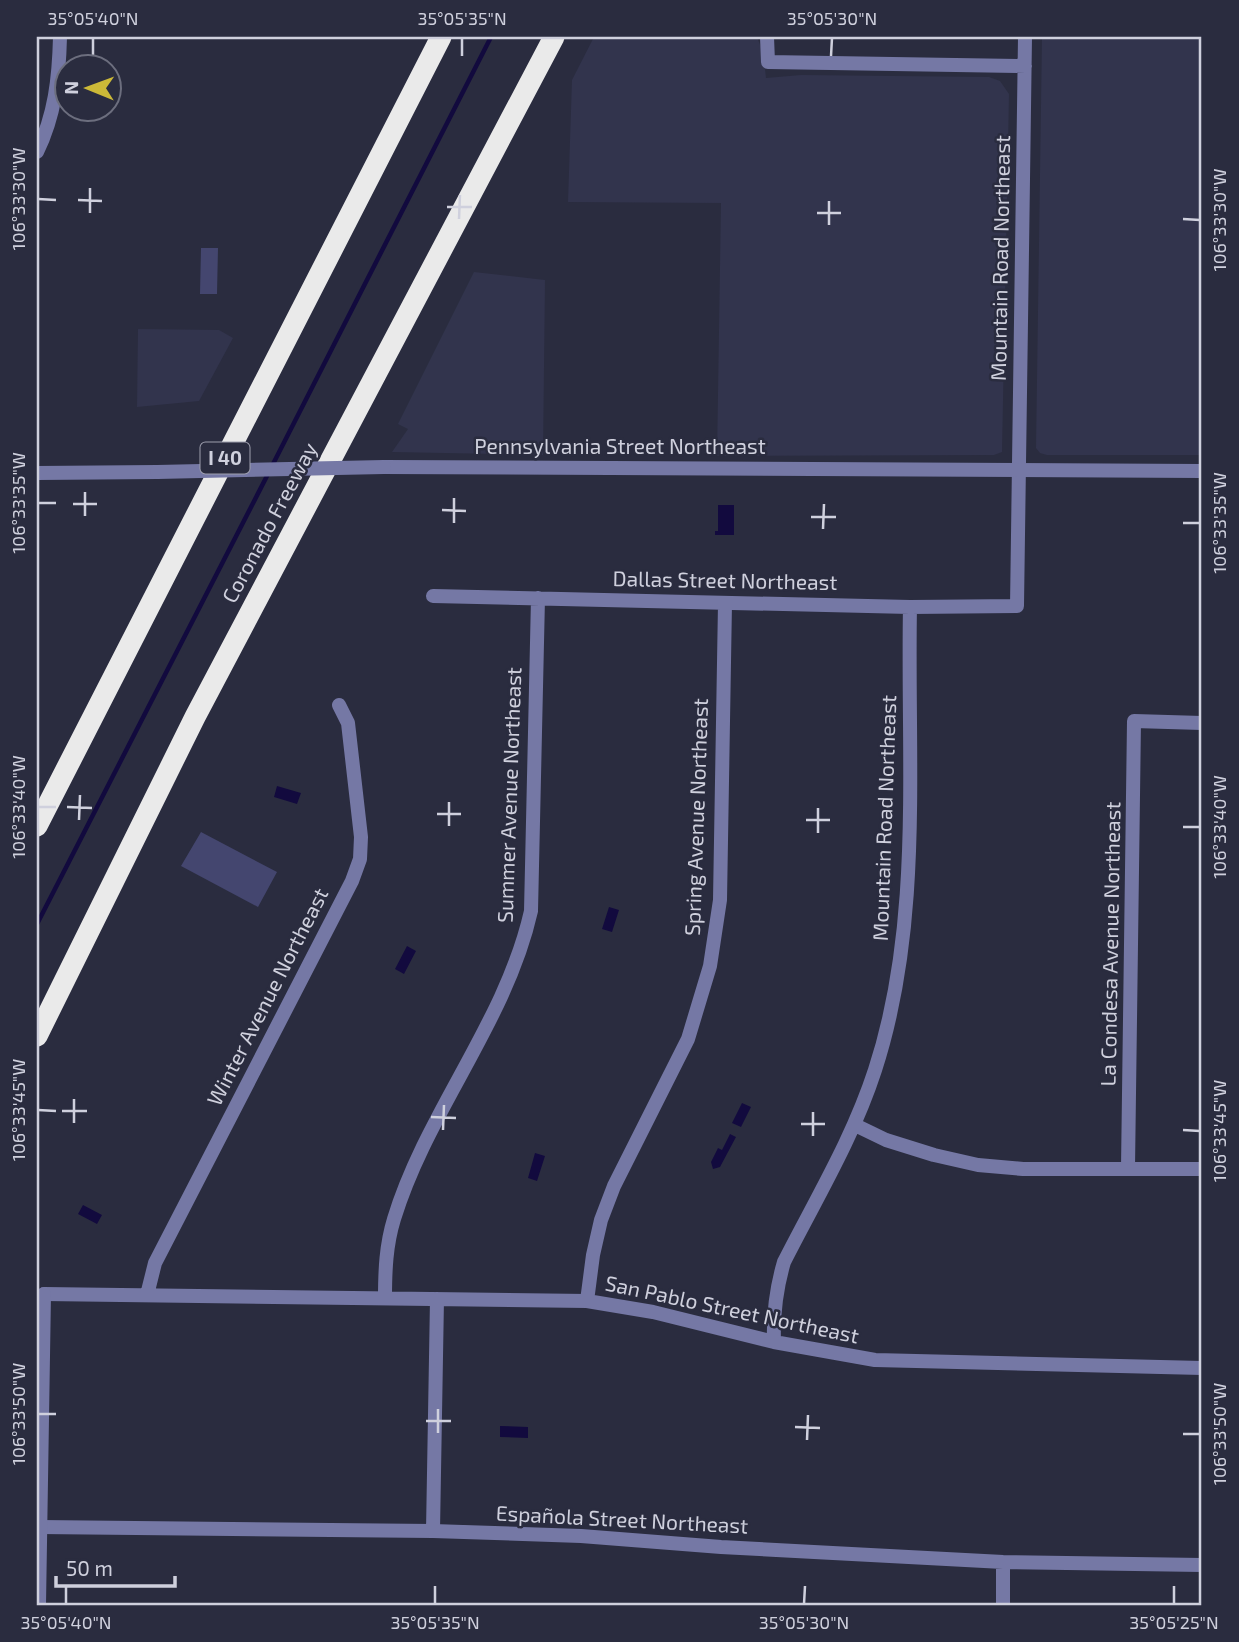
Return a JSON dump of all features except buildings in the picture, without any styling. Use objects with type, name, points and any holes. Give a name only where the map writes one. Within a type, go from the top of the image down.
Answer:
[{"type":"highway","name":"I 40","points":[[37,826],[441,37]]},
{"type":"highway","name":"Coronado Freeway","points":[[37,1036],[195,717],[554,37]]},
{"type":"street","points":[[37,152],[45,135],[60,76],[60,37]]},
{"type":"street","points":[[767,37],[768,62],[1025,66]]},
{"type":"street","name":"Mountain Road Northeast","points":[[1017,606],[1025,37]]},
{"type":"street","name":"Pennsylvania Street Northeast","points":[[37,473],[384,467],[1202,471]]},
{"type":"street","name":"Dallas Street Northeast","points":[[433,596],[910,607],[1017,606]]},
{"type":"street","name":"Summer Avenue Northeast","points":[[385,1298],[385,1257],[393,1220],[409,1177],[517,962],[526,935],[531,911],[538,598]]},
{"type":"street","name":"Spring Avenue Northeast","points":[[587,1301],[593,1255],[614,1186],[688,1039],[710,966],[720,900],[725,603]]},
{"type":"street","name":"Mountain Road Northeast","points":[[774,1342],[776,1286],[784,1262],[855,1125],[875,1070],[897,987],[903,946],[909,834],[910,607]]},
{"type":"street","name":"Winter Avenue Northeast","points":[[147,1295],[155,1263],[360,859],[361,837],[348,723],[340,705]]},
{"type":"street","name":"La Condesa Avenue Northeast","points":[[1129,1168],[1135,721],[1202,723]]},
{"type":"street","points":[[855,1125],[934,1155],[978,1165],[1023,1168],[1202,1169]]},
{"type":"street","name":"San Pablo Street Northeast","points":[[39,1527],[44,1294],[587,1301],[653,1312],[774,1342],[875,1360],[1202,1368]]},
{"type":"street","points":[[433,1531],[437,1299]]},
{"type":"street","points":[[39,1527],[39,1605]]},
{"type":"street","name":"Española Street Northeast","points":[[39,1527],[433,1531],[581,1536],[721,1547],[1003,1562],[1202,1565]]},
{"type":"street","points":[[1003,1562],[1003,1605]]},
{"type":"shaded area","points":[[594,37],[757,37],[763,52],[766,78],[801,75],[989,77],[1000,81],[1009,94],[1002,452],[994,455],[717,456],[721,203],[568,202],[572,80]]},
{"type":"shaded area","points":[[1042,37],[1202,37],[1202,455],[1047,455],[1036,448]]},
{"type":"shaded area","points":[[201,248],[218,248],[217,294],[200,294]]},
{"type":"shaded area","points":[[474,272],[545,280],[543,455],[392,452],[408,429],[398,424]]},
{"type":"shaded area","points":[[138,329],[219,330],[233,338],[199,401],[137,407]]},
{"type":"shaded area","points":[[718,505],[734,505],[734,535],[715,535],[715,531],[718,531]]},
{"type":"shaded area","points":[[277,786],[301,793],[297,804],[274,797]]},
{"type":"shaded area","points":[[201,832],[277,872],[258,907],[181,866]]},
{"type":"shaded area","points":[[609,907],[619,910],[612,932],[602,929]]},
{"type":"shaded area","points":[[407,946],[416,951],[404,974],[395,969]]},
{"type":"shaded area","points":[[742,1103],[751,1107],[741,1127],[732,1123]]},
{"type":"shaded area","points":[[730,1134],[736,1137],[720,1167],[713,1169],[711,1162],[718,1148],[722,1150]]},
{"type":"shaded area","points":[[535,1153],[545,1156],[537,1181],[528,1178]]},
{"type":"shaded area","points":[[83,1205],[102,1215],[97,1224],[78,1214]]},
{"type":"shaded area","points":[[500,1426],[528,1427],[528,1438],[500,1437]]},
{"type":"waterway","points":[[272,466],[491,37]]},
{"type":"waterway","points":[[37,924],[268,474]]}]
